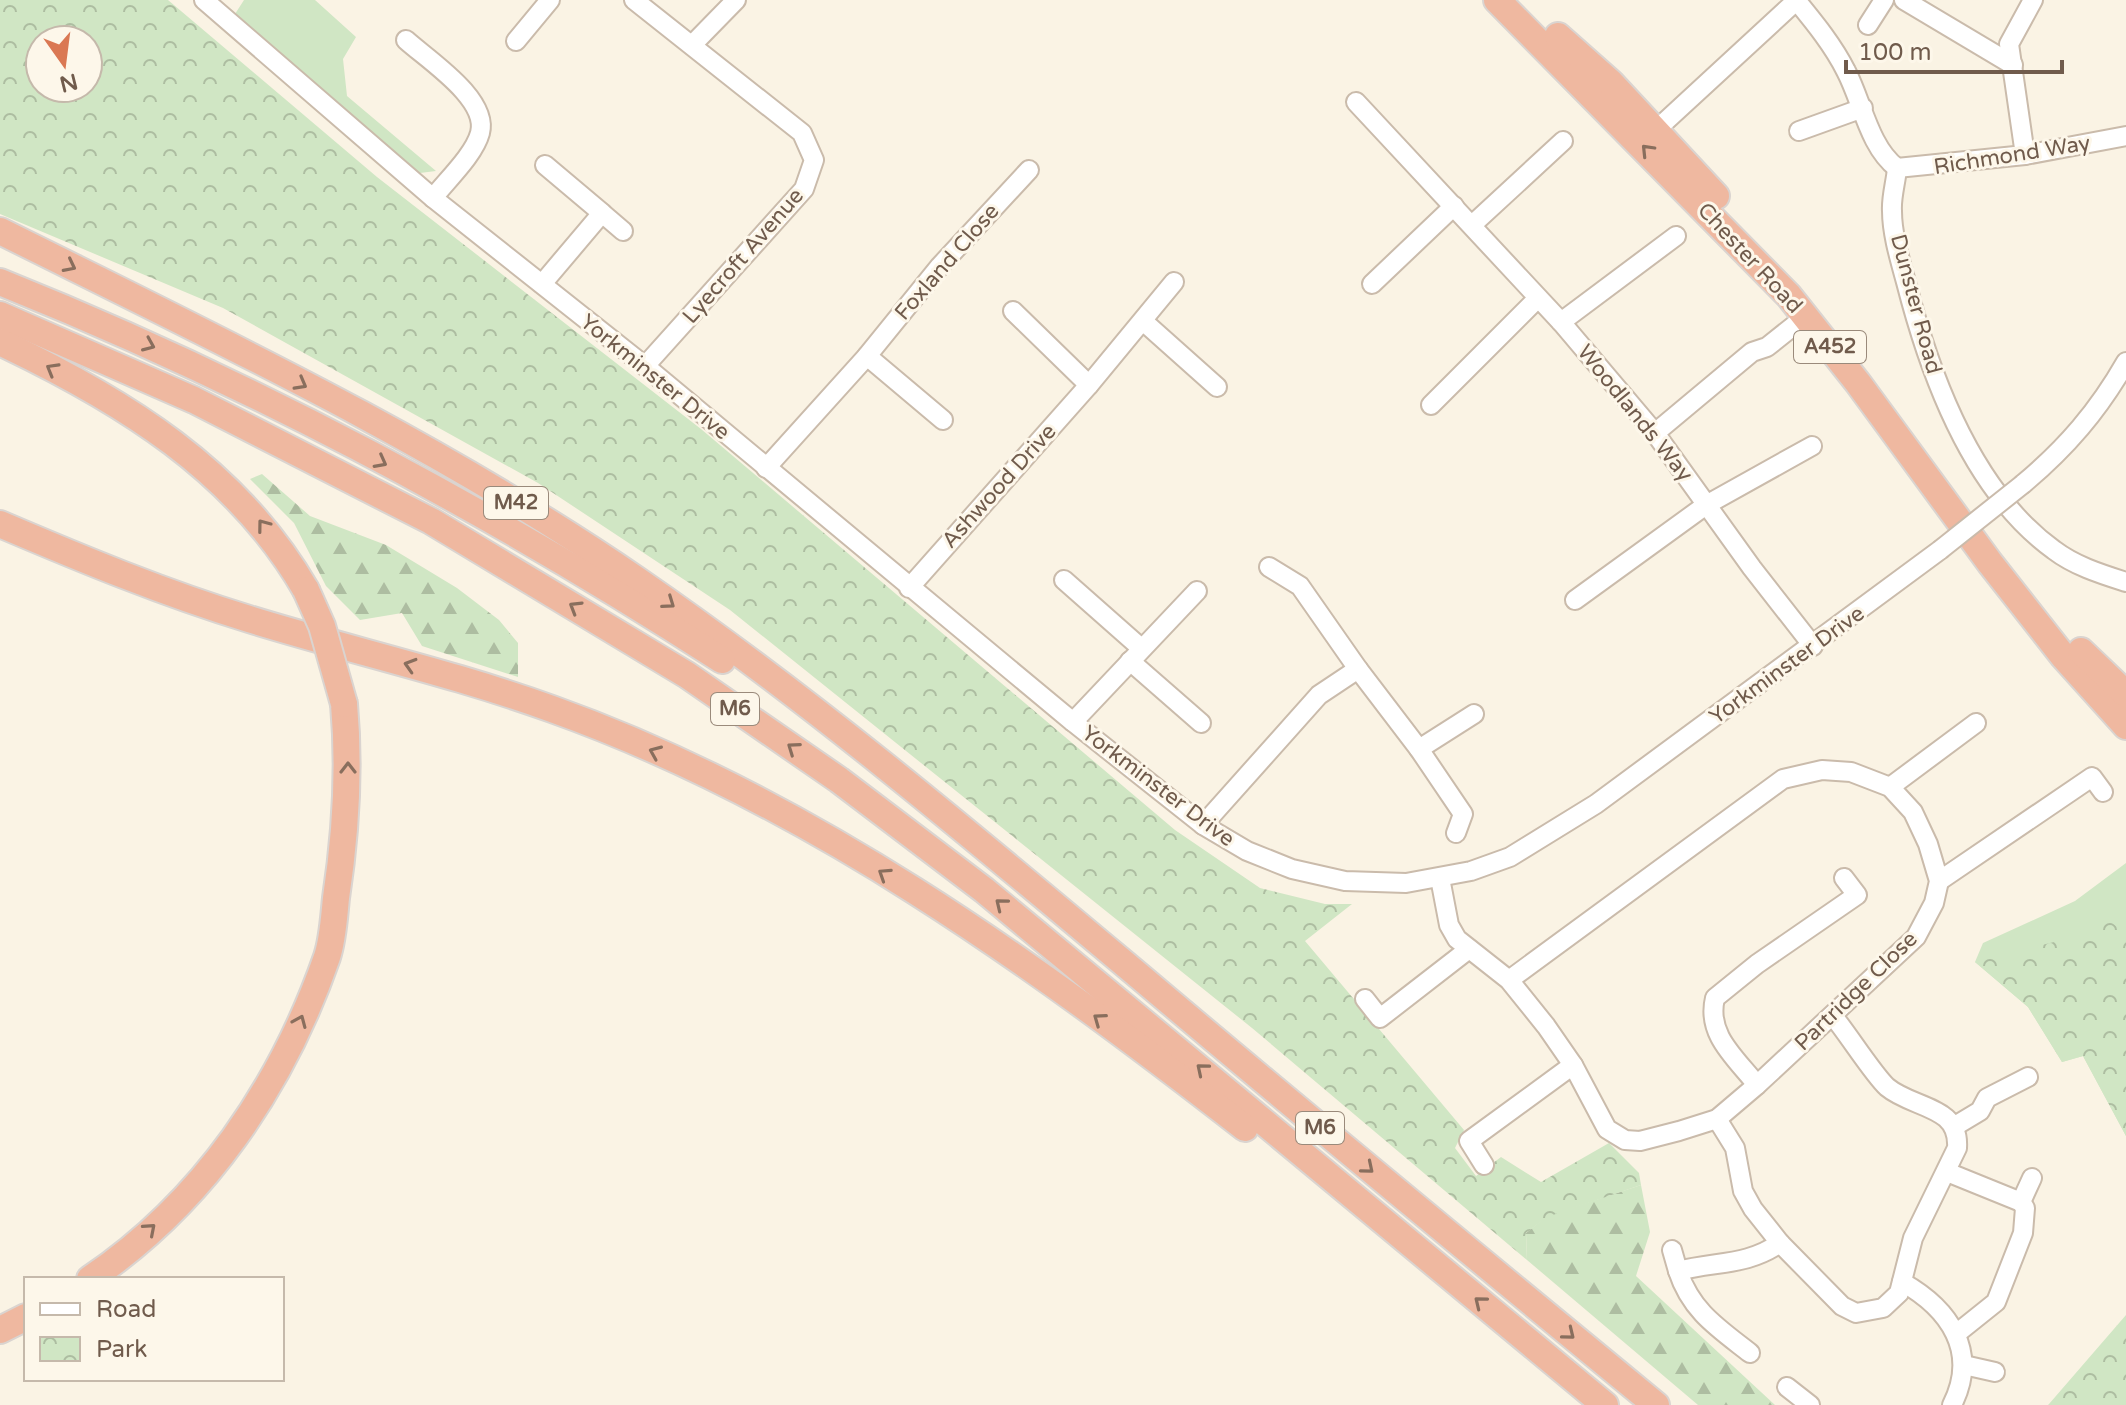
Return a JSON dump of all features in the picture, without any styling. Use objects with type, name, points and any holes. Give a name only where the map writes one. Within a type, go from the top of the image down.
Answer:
[{"type":"highway","name":"Chester Road","points":[[1497,0],[1734,237],[1806,316],[1990,563],[2063,656],[2126,726]]},
{"type":"highway","name":"Chester Road","points":[[1521,0],[1656,130],[1792,281],[2050,617],[2126,694]]},
{"type":"highway","name":"M42","points":[[0,231],[235,349],[504,496],[632,577],[756,664],[986,848]]},
{"type":"highway","name":"M6","points":[[0,282],[191,363],[583,572],[721,660],[986,848],[1656,1405]]},
{"type":"highway","name":"M6","points":[[0,315],[194,400],[431,521],[687,675],[839,780],[984,890],[1605,1405]]},
{"type":"highway","points":[[0,342],[143,422],[194,458],[251,510],[287,558],[306,590],[326,638],[344,704],[348,751],[348,823],[328,955],[287,1052],[240,1134],[206,1176],[92,1277]]},
{"type":"highway","name":"M6","points":[[0,524],[137,580],[249,619],[554,709],[738,789],[818,832],[1027,966],[1282,1157],[1390,1228]]},
{"type":"highway","points":[[0,1330],[24,1318]]},
{"type":"street","name":"Yorkminster Drive","points":[[204,0],[227,7],[433,198],[645,366],[909,588],[1203,825],[1247,851],[1316,875],[1374,883],[1440,878],[1500,860],[1547,837],[1813,646],[2023,484],[2077,435],[2106,398],[2126,362]]},
{"type":"street","points":[[516,41],[550,0]]},
{"type":"street","name":"Lyecroft Avenue","points":[[634,0],[802,133],[814,160],[804,189],[645,366]]},
{"type":"street","points":[[693,44],[736,0]]},
{"type":"street","points":[[1656,130],[1796,0],[1829,40],[1882,154],[1897,168]]},
{"type":"street","points":[[1868,25],[1884,0]]},
{"type":"street","points":[[1904,0],[2013,65]]},
{"type":"street","points":[[2025,155],[2009,44],[2033,0]]},
{"type":"street","points":[[406,40],[472,97],[479,116],[480,132],[433,198]]},
{"type":"street","name":"Woodlands Way","points":[[1356,102],[1561,322],[1655,433],[1813,646]]},
{"type":"street","points":[[1799,131],[1863,108]]},
{"type":"street","name":"Richmond Way","points":[[1897,168],[2025,155],[2126,136]]},
{"type":"street","points":[[1472,225],[1563,141]]},
{"type":"street","points":[[545,165],[623,231]]},
{"type":"street","name":"Dunster Road","points":[[1897,168],[1892,210],[1920,338],[1950,415],[1991,482],[2022,522],[2055,551],[2091,571],[2126,582]]},
{"type":"street","name":"Foxland Close","points":[[766,468],[867,356],[940,266],[1029,170]]},
{"type":"street","points":[[1372,284],[1454,206]]},
{"type":"street","points":[[542,284],[602,213]]},
{"type":"street","name":"Woodlands Way","points":[[1561,322],[1676,236]]},
{"type":"street","name":"Ashwood Drive","points":[[909,588],[1089,385],[1174,282]]},
{"type":"street","points":[[1431,405],[1537,299]]},
{"type":"street","points":[[1013,311],[1089,385]]},
{"type":"street","points":[[1655,433],[1752,352],[1767,347],[1806,316]]},
{"type":"street","points":[[1143,321],[1217,387]]},
{"type":"street","points":[[867,356],[943,420]]},
{"type":"street","name":"Woodlands Way","points":[[1575,600],[1706,505],[1812,446]]},
{"type":"street","points":[[1269,567],[1300,586],[1419,749],[1463,814],[1456,833]]},
{"type":"street","points":[[1064,580],[1201,723]]},
{"type":"street","points":[[1073,722],[1197,591]]},
{"type":"street","points":[[1203,825],[1319,695],[1358,669]]},
{"type":"street","points":[[1419,749],[1474,714]]},
{"type":"street","points":[[1890,787],[1976,723]]},
{"type":"street","points":[[1509,980],[1783,779],[1822,770],[1851,772],[1890,787],[1913,812],[1939,881],[2092,777],[2103,792]]},
{"type":"street","points":[[1440,878],[1449,925],[1469,949],[1509,980],[1573,1065],[1469,1141],[1484,1165]]},
{"type":"street","points":[[1757,1085],[1715,1032],[1712,1019],[1715,998],[1757,964],[1857,895],[1844,878]]},
{"type":"street","name":"Partridge Close","points":[[1573,1065],[1607,1129],[1625,1140],[1640,1141],[1717,1119],[1916,937],[1934,903],[1939,881]]},
{"type":"street","points":[[1365,999],[1380,1018],[1469,949]]},
{"type":"street","points":[[1717,1119],[1735,1148],[1743,1191],[1780,1243],[1842,1306],[1856,1313],[1873,1312],[1891,1304],[1902,1282],[1913,1238],[1957,1148],[1955,1126],[1943,1115],[1887,1087],[1833,1016]]},
{"type":"street","points":[[1955,1126],[1980,1111],[1987,1098],[2028,1077]]},
{"type":"street","points":[[1947,1172],[2021,1202],[2025,1208],[2023,1233],[1996,1302],[1956,1334]]},
{"type":"street","points":[[2021,1202],[2032,1178]]},
{"type":"street","points":[[1678,1271],[1715,1262],[1747,1261],[1780,1243]]},
{"type":"street","points":[[1672,1250],[1686,1295],[1750,1353]]},
{"type":"street","points":[[1902,1282],[1928,1296],[1956,1334],[1964,1365],[1963,1381],[1952,1405]]},
{"type":"street","points":[[1964,1365],[1995,1372]]},
{"type":"street","points":[[1787,1387],[1810,1405]]},
{"type":"green space","points":[[0,0],[168,0],[377,177],[701,429],[1175,830],[1260,888],[1325,904],[1352,904],[1305,941],[1464,1130],[1455,1148],[1476,1176],[1501,1157],[1541,1182],[1609,1143],[1639,1173],[1641,1185],[1547,1217],[1526,1233],[1527,1260],[1252,1028],[730,610],[538,483],[223,308],[0,214]]},
{"type":"green space","points":[[244,0],[315,0],[356,37],[343,59],[347,96],[436,171],[420,173],[238,20],[235,14]]},
{"type":"green space","points":[[262,474],[310,516],[386,545],[457,588],[499,620],[518,643],[518,677],[422,646],[402,613],[360,620],[326,586],[294,523],[250,479]]},
{"type":"green space","points":[[2126,863],[2126,1136],[2083,1056],[2062,1062],[2028,1007],[1975,962],[1983,943],[2075,901]]},
{"type":"green space","points":[[2107,919],[2121,930],[2126,926],[2126,1136],[2083,1056],[2062,1062],[2028,1007],[1975,962],[2054,942]]},
{"type":"green space","points":[[1641,1185],[1650,1232],[1636,1276],[1775,1405],[1698,1405],[1527,1260],[1526,1233],[1547,1216]]},
{"type":"green space","points":[[2126,1315],[2126,1405],[2048,1405],[2049,1404]]}]
